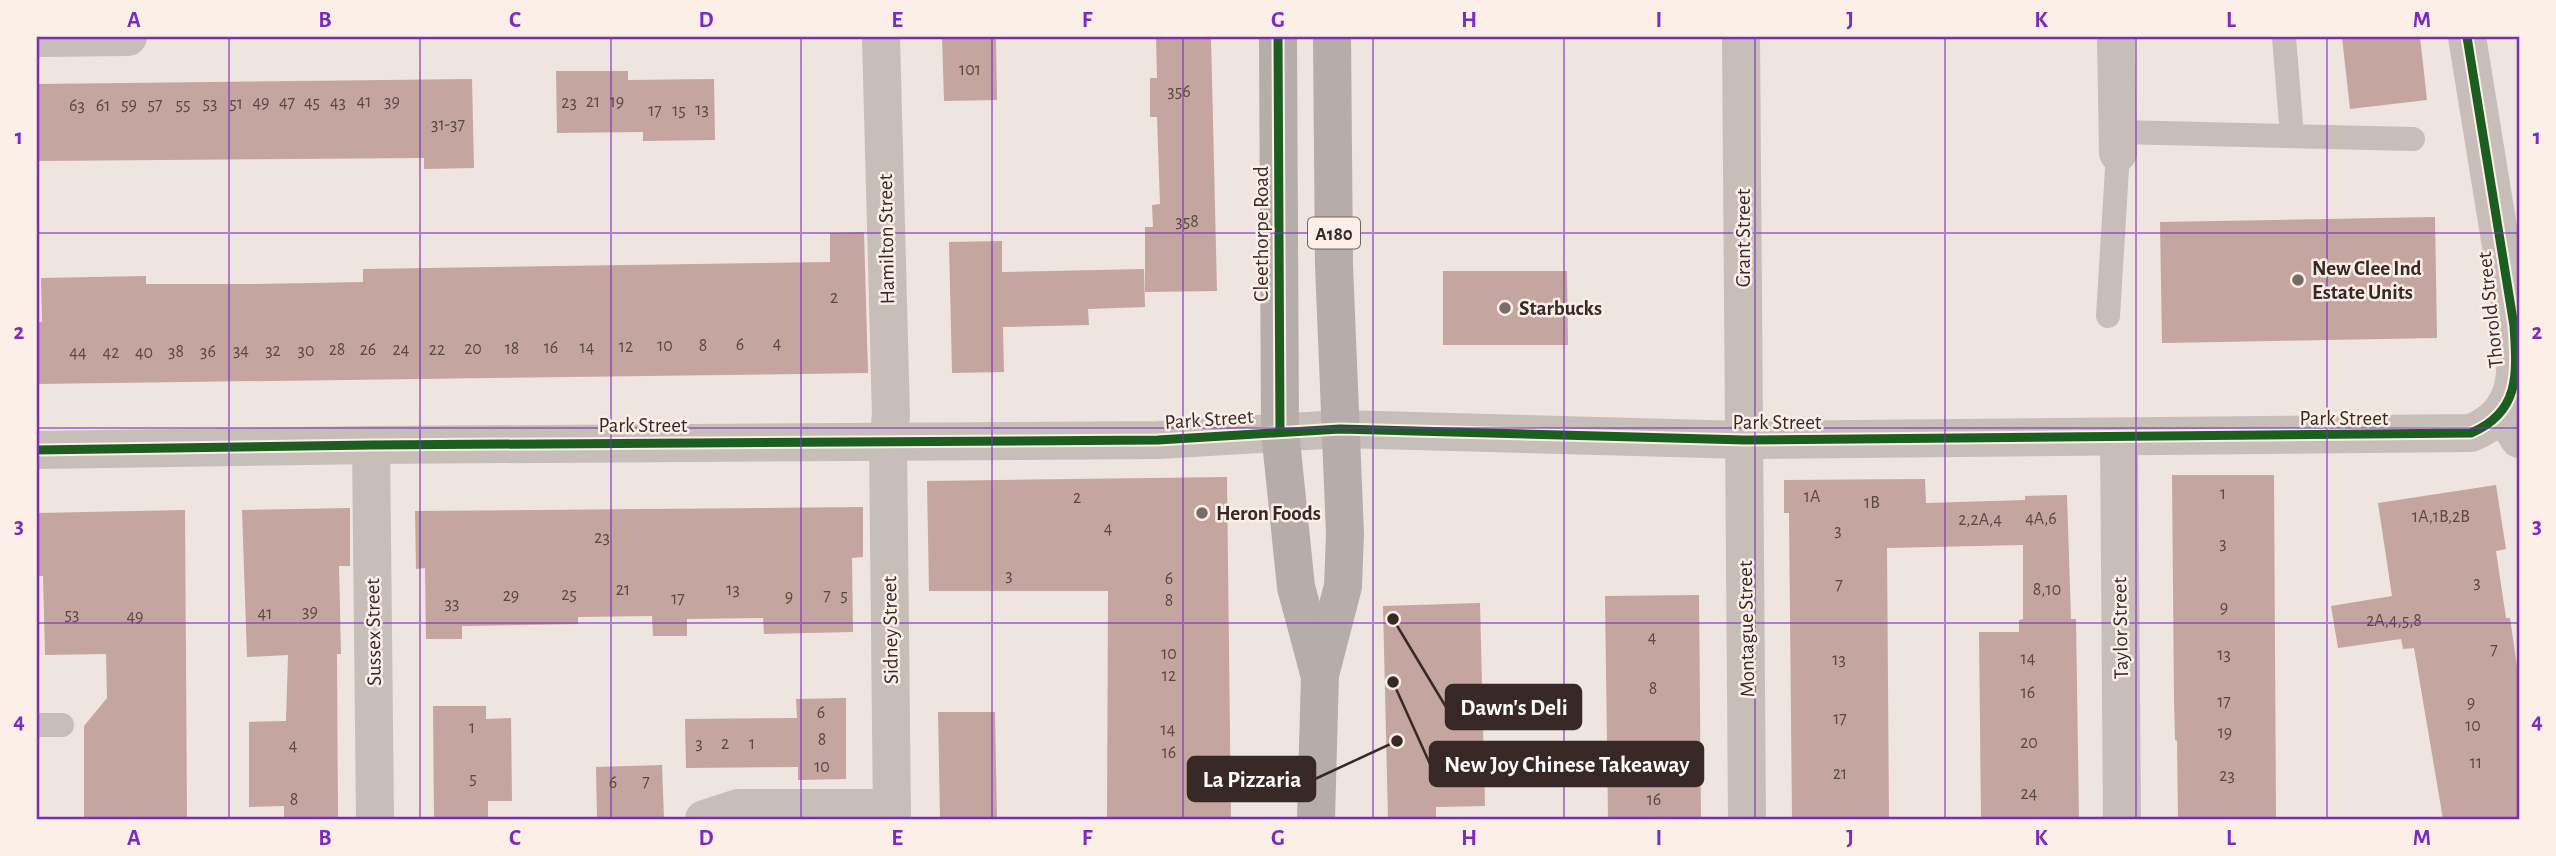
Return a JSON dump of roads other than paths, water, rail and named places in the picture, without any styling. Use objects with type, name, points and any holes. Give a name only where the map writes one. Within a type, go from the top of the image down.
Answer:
[{"type":"main road","name":"Cleethorpe Road","points":[[1278,37],[1280,431],[1296,587],[1320,675]]},
{"type":"main road","name":"A180","points":[[1316,819],[1320,675],[1343,586],[1345,534],[1334,265],[1332,37]]},
{"type":"street","points":[[37,38],[128,37]]},
{"type":"street","name":"Hamilton Street","points":[[881,37],[891,416],[888,441]]},
{"type":"street","name":"Grant Street","points":[[1741,37],[1745,440]]},
{"type":"street","points":[[2116,37],[2118,142]]},
{"type":"street","name":"Thorold Street","points":[[2467,37],[2514,326],[2516,362],[2511,425]]},
{"type":"street","name":"Park Street","points":[[37,450],[1158,440],[1340,429],[1745,440],[2451,435],[2471,433],[2489,425],[2511,425]]},
{"type":"street","name":"Taylor Street","points":[[2119,437],[2122,819]]},
{"type":"street","name":"Montague Street","points":[[1745,440],[1748,819]]},
{"type":"street","name":"Sidney Street","points":[[888,441],[892,814]]},
{"type":"street","name":"Sussex Street","points":[[371,445],[375,819]]},
{"type":"street","points":[[704,819],[738,808],[892,814]]},
{"type":"lane","points":[[2284,37],[2292,136]]},
{"type":"lane","points":[[2108,316],[2118,142],[2292,136],[2413,139]]},
{"type":"lane","points":[[37,725],[62,725]]},
{"type":"place","name":"New Clee Ind Estate Units","points":[[2298,280]]},
{"type":"place","name":"Starbucks","points":[[1505,308]]},
{"type":"place","name":"Heron Foods","points":[[1202,513]]},
{"type":"place","name":"Dawn's Deli","points":[[1393,619]]},
{"type":"place","name":"New Joy Chinese Takeaway","points":[[1393,682]]},
{"type":"place","name":"La Pizzaria","points":[[1397,741]]}]
